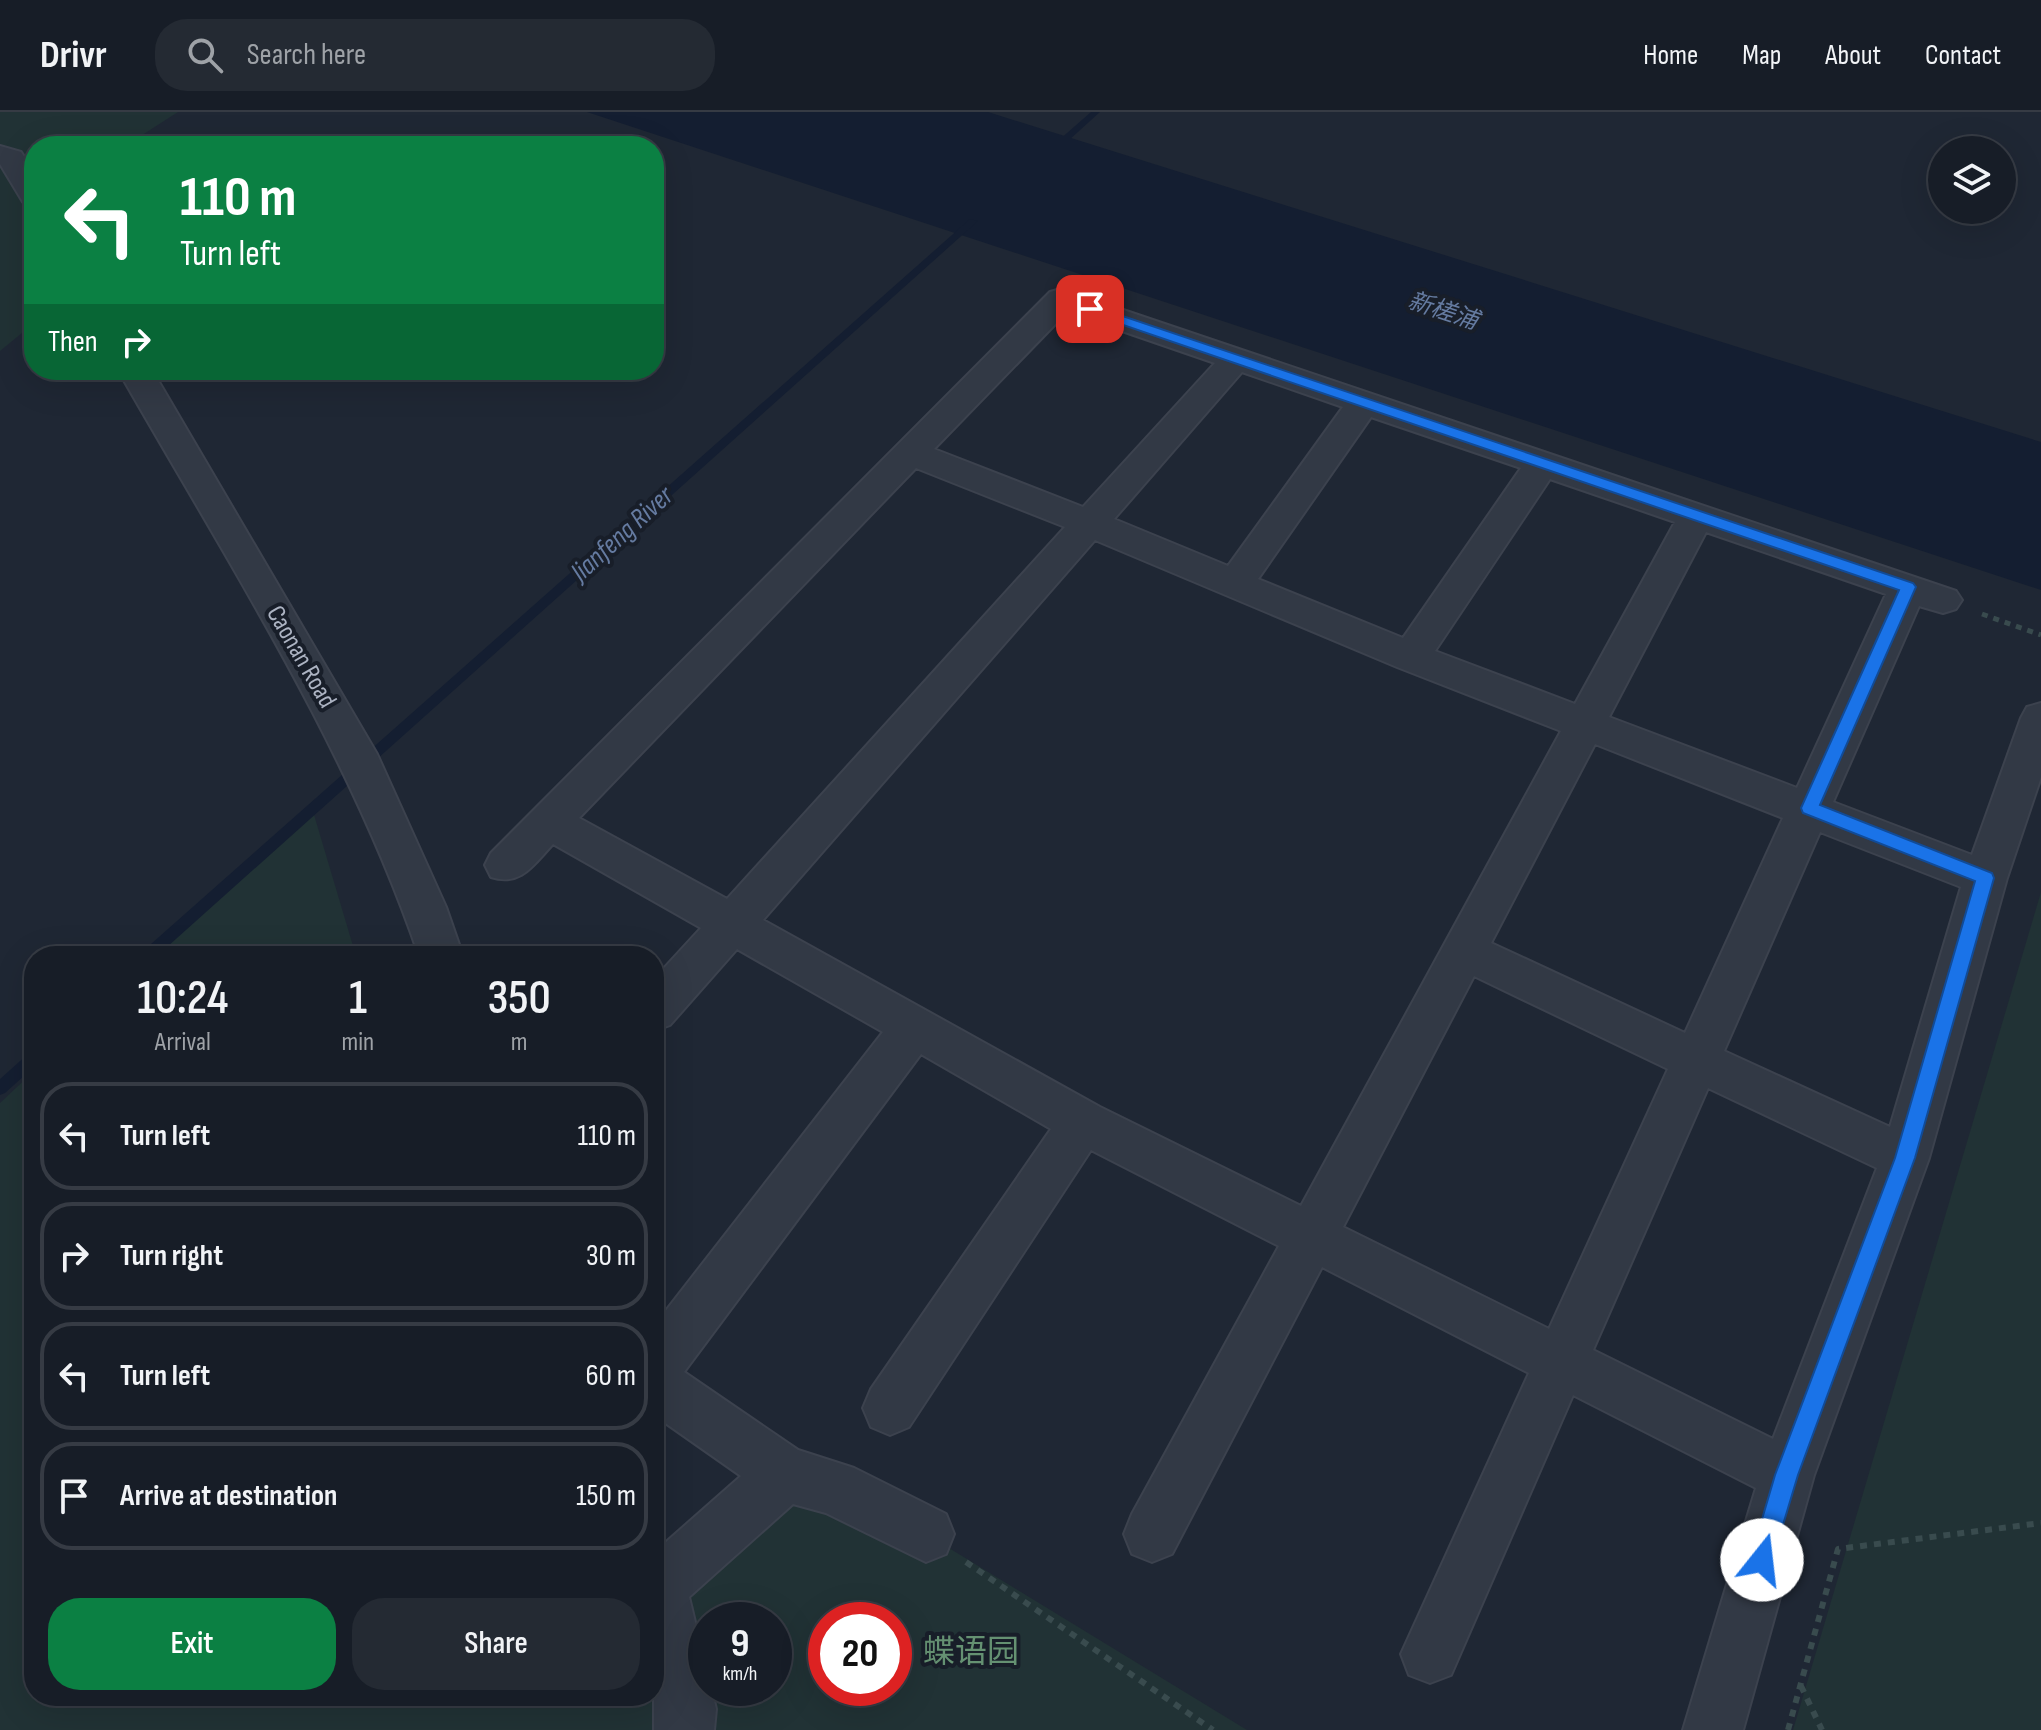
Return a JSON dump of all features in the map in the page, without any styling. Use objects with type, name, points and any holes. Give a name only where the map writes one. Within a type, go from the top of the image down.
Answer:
[{"type":"street","points":[[0,155],[11,158],[24,179]]},
{"type":"street","points":[[506,865],[1061,299],[1926,593],[1810,808],[1430,1654]]},
{"type":"street","points":[[664,1000],[1236,359]]},
{"type":"street","name":"Caonan Road","points":[[141,380],[357,754],[424,907],[438,946]]},
{"type":"street","points":[[1235,584],[1364,402]]},
{"type":"street","points":[[910,453],[1089,523],[1411,657],[1810,808],[1985,878]]},
{"type":"street","points":[[1411,657],[1543,463]]},
{"type":"street","points":[[1152,1534],[1697,515]]},
{"type":"street","points":[[1713,1730],[1787,1475],[1905,1158],[1985,878],[2041,718]]},
{"type":"street","points":[[549,821],[1083,1122],[1787,1475]]},
{"type":"street","points":[[1464,951],[1905,1158]]},
{"type":"street","points":[[664,1356],[914,1027]]},
{"type":"street","points":[[890,1408],[1083,1122]]},
{"type":"street","points":[[664,1390],[785,1474],[834,1488],[926,1534]]},
{"type":"street","points":[[664,1571],[785,1474]]},
{"type":"street","points":[[664,1612],[686,1709],[684,1730]]},
{"type":"path","points":[[1926,593],[2041,635]]},
{"type":"path","points":[[1788,1730],[1838,1549],[2041,1523]]},
{"type":"path","points":[[926,1534],[1213,1730]]},
{"type":"path","points":[[1801,1685],[1822,1730]]},
{"type":"green space","points":[[0,112],[178,112],[141,136],[24,136],[24,331],[0,351]]},
{"type":"green space","points":[[312,808],[353,946],[167,946]]},
{"type":"green space","points":[[2041,892],[2041,1730],[1793,1730]]},
{"type":"green space","name":"蝶语园","points":[[24,1080],[24,1706],[664,1706],[664,1594],[816,1483],[926,1534],[1247,1730],[0,1730],[0,1103]]},
{"type":"water","name":"新槎浦","points":[[587,112],[988,112],[2041,442],[2041,590],[664,136]]},
{"type":"waterway","name":"Jianfeng River","points":[[1054,149],[1096,112]]},
{"type":"waterway","name":"Jianfeng River","points":[[158,946],[973,221]]},
{"type":"waterway","name":"Jianfeng River","points":[[0,1088],[24,1067]]},
{"type":"route","points":[[1090,309],[1908,587],[1810,808],[1985,878],[1905,1158],[1787,1475],[1762,1560]]}]
